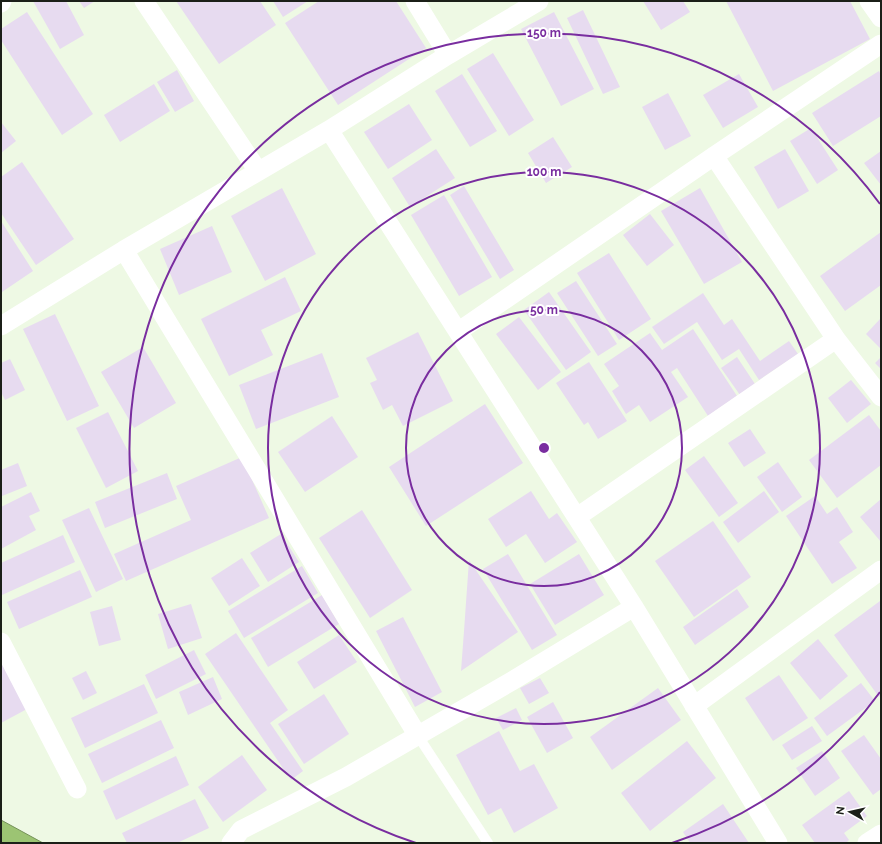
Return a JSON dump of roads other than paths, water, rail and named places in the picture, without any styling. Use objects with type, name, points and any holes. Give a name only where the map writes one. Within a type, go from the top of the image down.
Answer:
[{"type":"street","points":[[144,1],[258,171]]},
{"type":"street","points":[[415,1],[448,55]]},
{"type":"street","points":[[2,322],[329,130],[448,55],[539,1]]},
{"type":"street","points":[[869,1],[881,18]]},
{"type":"street","points":[[459,331],[714,156],[881,44]]},
{"type":"street","points":[[329,130],[459,331],[634,607],[778,843]]},
{"type":"street","points":[[714,156],[836,339],[881,396]]},
{"type":"street","points":[[124,250],[418,736]]},
{"type":"street","points":[[577,517],[836,339]]},
{"type":"street","points":[[694,706],[881,570]]},
{"type":"street","points":[[231,843],[241,830],[346,777],[512,681],[634,607]]},
{"type":"street","points":[[1,642],[77,789]]},
{"type":"street","points":[[867,843],[881,834]]},
{"type":"lane","points":[[418,736],[488,843]]}]
